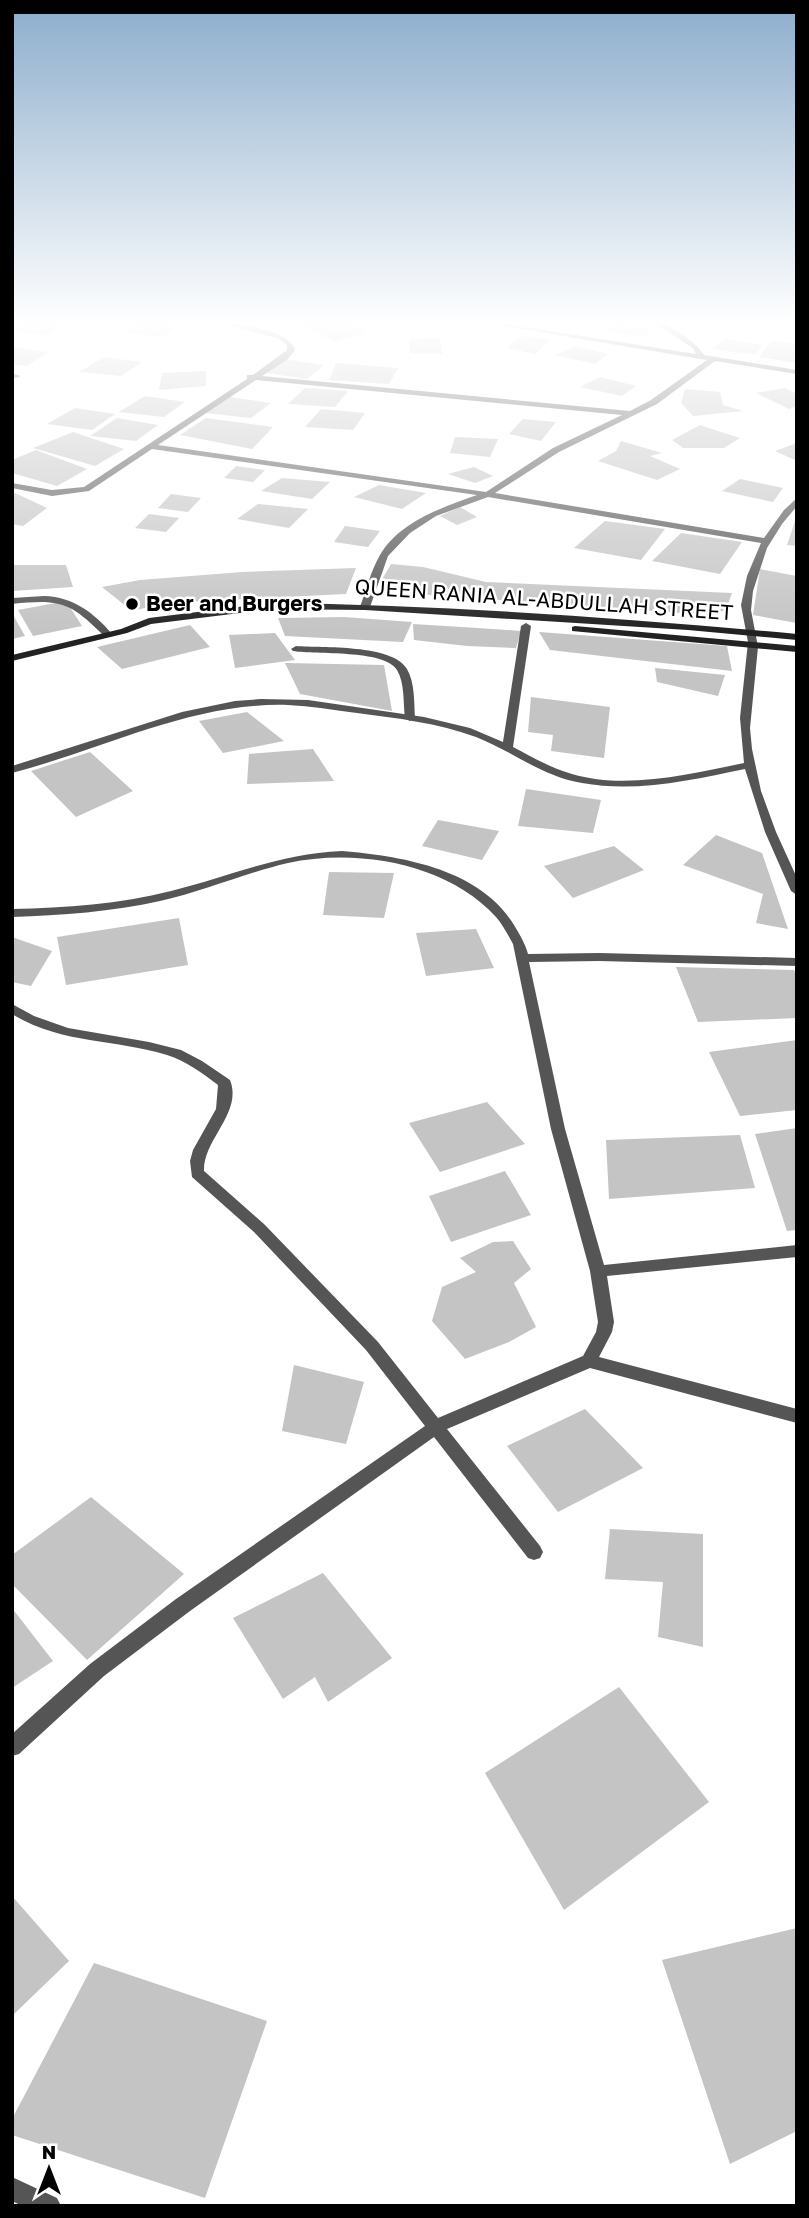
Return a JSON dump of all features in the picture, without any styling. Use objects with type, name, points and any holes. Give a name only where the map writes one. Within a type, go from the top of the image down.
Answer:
[{"type":"main road","name":"QUEEN RANIA AL-ABDULLAH STREET","points":[[124,631],[149,621],[237,609],[271,606],[365,607],[752,638],[797,649]]},
{"type":"main road","name":"QUEEN RANIA AL-ABDULLAH STREET","points":[[12,658],[124,631],[267,615],[304,614],[752,638],[797,637]]},
{"type":"street","points":[[12,485],[52,493],[86,489],[180,426]]},
{"type":"street","points":[[365,607],[384,555],[391,544],[433,514],[486,495],[556,450],[605,426]]},
{"type":"street","points":[[150,446],[486,495],[766,541]]},
{"type":"street","points":[[796,502],[777,522],[766,541],[750,585],[746,607],[752,638],[746,727],[749,765],[783,863],[797,891]]},
{"type":"street","points":[[12,601],[65,600],[80,607],[108,635]]},
{"type":"street","points":[[508,746],[526,626]]},
{"type":"street","points":[[296,649],[378,656],[394,661],[403,671],[410,718]]},
{"type":"street","points":[[12,770],[86,748],[165,718],[229,705],[289,702],[410,718],[479,734],[508,746],[557,773],[579,779],[605,782],[665,780],[749,765]]},
{"type":"street","points":[[12,913],[101,908],[163,897],[271,864],[308,856],[367,855],[430,870],[481,896],[500,911],[526,958],[526,978],[558,1129],[598,1271],[606,1322],[604,1332],[589,1361]]},
{"type":"street","points":[[526,958],[797,962]]},
{"type":"street","points":[[12,1008],[40,1024],[171,1051],[199,1064],[225,1083],[226,1105],[199,1151],[195,1162],[197,1173],[258,1228],[372,1346],[534,1552]]},
{"type":"street","points":[[598,1271],[797,1251]]},
{"type":"street","points":[[12,1747],[97,1670],[172,1613],[437,1426],[589,1361],[797,1416]]},
{"type":"street","points":[[12,2189],[50,2206]]},
{"type":"building","points":[[58,426],[98,426],[92,430]]},
{"type":"building","points":[[106,426],[157,426],[136,441],[90,436]]},
{"type":"building","points":[[195,426],[273,427],[252,449],[180,435]]},
{"type":"building","points":[[306,426],[356,426],[353,430]]},
{"type":"building","points":[[517,426],[553,426],[541,441],[509,434]]},
{"type":"building","points":[[699,426],[740,438],[724,448],[683,448],[672,440]]},
{"type":"building","points":[[73,432],[124,449],[95,466],[33,448]]},
{"type":"building","points":[[455,437],[498,439],[490,457],[450,453]]},
{"type":"building","points":[[621,441],[662,453],[650,456],[680,469],[657,480],[598,461],[616,451]]},
{"type":"building","points":[[797,443],[797,461],[775,451]]},
{"type":"building","points":[[36,450],[87,469],[57,486],[12,473],[12,460]]},
{"type":"building","points":[[236,466],[265,470],[253,482],[224,478]]},
{"type":"building","points":[[474,467],[493,476],[475,483],[448,474]]},
{"type":"building","points":[[282,478],[330,482],[312,499],[261,491]]},
{"type":"building","points":[[740,479],[783,488],[773,502],[722,491]]},
{"type":"building","points":[[379,485],[426,493],[402,509],[354,497]]},
{"type":"building","points":[[15,493],[47,508],[23,526],[12,524],[12,495]]},
{"type":"building","points":[[171,494],[201,498],[188,512],[158,508]]},
{"type":"building","points":[[258,504],[308,509],[289,528],[237,519]]},
{"type":"building","points":[[460,507],[477,517],[457,525],[440,516]]},
{"type":"building","points":[[149,514],[179,518],[166,532],[135,528]]},
{"type":"building","points":[[796,518],[797,546],[787,545]]},
{"type":"building","points":[[605,521],[665,529],[641,560],[574,548]]},
{"type":"building","points":[[345,526],[380,531],[368,547],[334,542]]},
{"type":"building","points":[[681,533],[742,542],[720,574],[652,561]]},
{"type":"building","points":[[391,564],[423,567],[486,582],[732,593],[726,610],[709,615],[430,595],[398,592],[380,583]]},
{"type":"building","points":[[12,565],[66,565],[73,587],[12,591]]},
{"type":"building","points":[[356,568],[346,594],[166,603],[132,611],[102,587],[140,580],[242,572]]},
{"type":"building","points":[[760,569],[797,576],[797,623],[753,615]]},
{"type":"building","points":[[66,601],[82,626],[33,636],[18,610]]},
{"type":"building","points":[[12,613],[25,636],[12,639]]},
{"type":"building","points":[[344,617],[412,622],[403,642],[285,636],[278,618]]},
{"type":"building","points":[[413,624],[521,631],[516,648],[467,646],[414,640]]},
{"type":"building","points":[[190,625],[210,647],[122,669],[97,647]]},
{"type":"building","points":[[539,632],[727,646],[732,671],[550,650]]},
{"type":"building","points":[[275,633],[295,660],[235,668],[229,635]]},
{"type":"building","points":[[285,663],[384,665],[392,711],[300,694]]},
{"type":"building","points":[[655,668],[725,675],[718,696],[657,682]]},
{"type":"building","points":[[531,697],[610,707],[604,758],[551,751],[553,735],[528,732]]},
{"type":"building","points":[[247,712],[284,741],[223,753],[199,721]]},
{"type":"building","points":[[313,749],[334,781],[247,784],[249,754]]},
{"type":"building","points":[[90,752],[133,791],[76,817],[31,771]]},
{"type":"building","points":[[526,789],[601,800],[593,833],[518,826]]},
{"type":"building","points":[[438,820],[499,831],[482,860],[422,846]]},
{"type":"building","points":[[716,835],[762,853],[788,929],[756,923],[763,894],[683,865]]},
{"type":"building","points":[[614,846],[644,870],[573,898],[544,866]]},
{"type":"building","points":[[329,872],[394,873],[384,918],[323,915]]},
{"type":"building","points":[[179,918],[188,965],[66,985],[57,937]]},
{"type":"building","points":[[476,929],[494,968],[426,976],[416,933]]},
{"type":"building","points":[[12,937],[52,951],[31,986],[12,982]]},
{"type":"building","points":[[676,967],[794,970],[797,976],[797,1018],[698,1022]]},
{"type":"building","points":[[797,1040],[797,1110],[740,1116],[709,1052]]},
{"type":"building","points":[[487,1102],[525,1144],[440,1172],[409,1123]]},
{"type":"building","points":[[797,1128],[797,1230],[787,1231],[755,1134]]},
{"type":"building","points":[[740,1135],[755,1188],[609,1199],[606,1140]]},
{"type":"building","points":[[505,1171],[531,1215],[451,1242],[429,1196]]},
{"type":"building","points":[[513,1241],[531,1269],[514,1283],[536,1327],[509,1342],[465,1359],[432,1321],[442,1287],[476,1272],[460,1258],[493,1242]]},
{"type":"building","points":[[294,1365],[364,1382],[346,1444],[282,1431]]},
{"type":"building","points":[[585,1409],[643,1468],[558,1512],[507,1446]]},
{"type":"building","points":[[91,1497],[184,1574],[87,1660],[12,1584],[12,1555]]},
{"type":"building","points":[[610,1529],[703,1534],[703,1647],[658,1637],[663,1582],[605,1579]]},
{"type":"building","points":[[323,1573],[392,1658],[328,1702],[315,1677],[283,1699],[233,1618]]},
{"type":"building","points":[[12,1608],[53,1661],[12,1688]]},
{"type":"building","points":[[619,1687],[709,1802],[564,1910],[485,1773]]},
{"type":"building","points":[[12,1896],[69,1961],[12,2016]]},
{"type":"building","points":[[797,1928],[797,2131],[730,2164],[662,1960]]},
{"type":"building","points":[[94,1963],[267,2021],[205,2198],[12,2135],[12,2119]]},
{"type":"place","name":"Beer and Burgers","points":[[132,604]]}]
